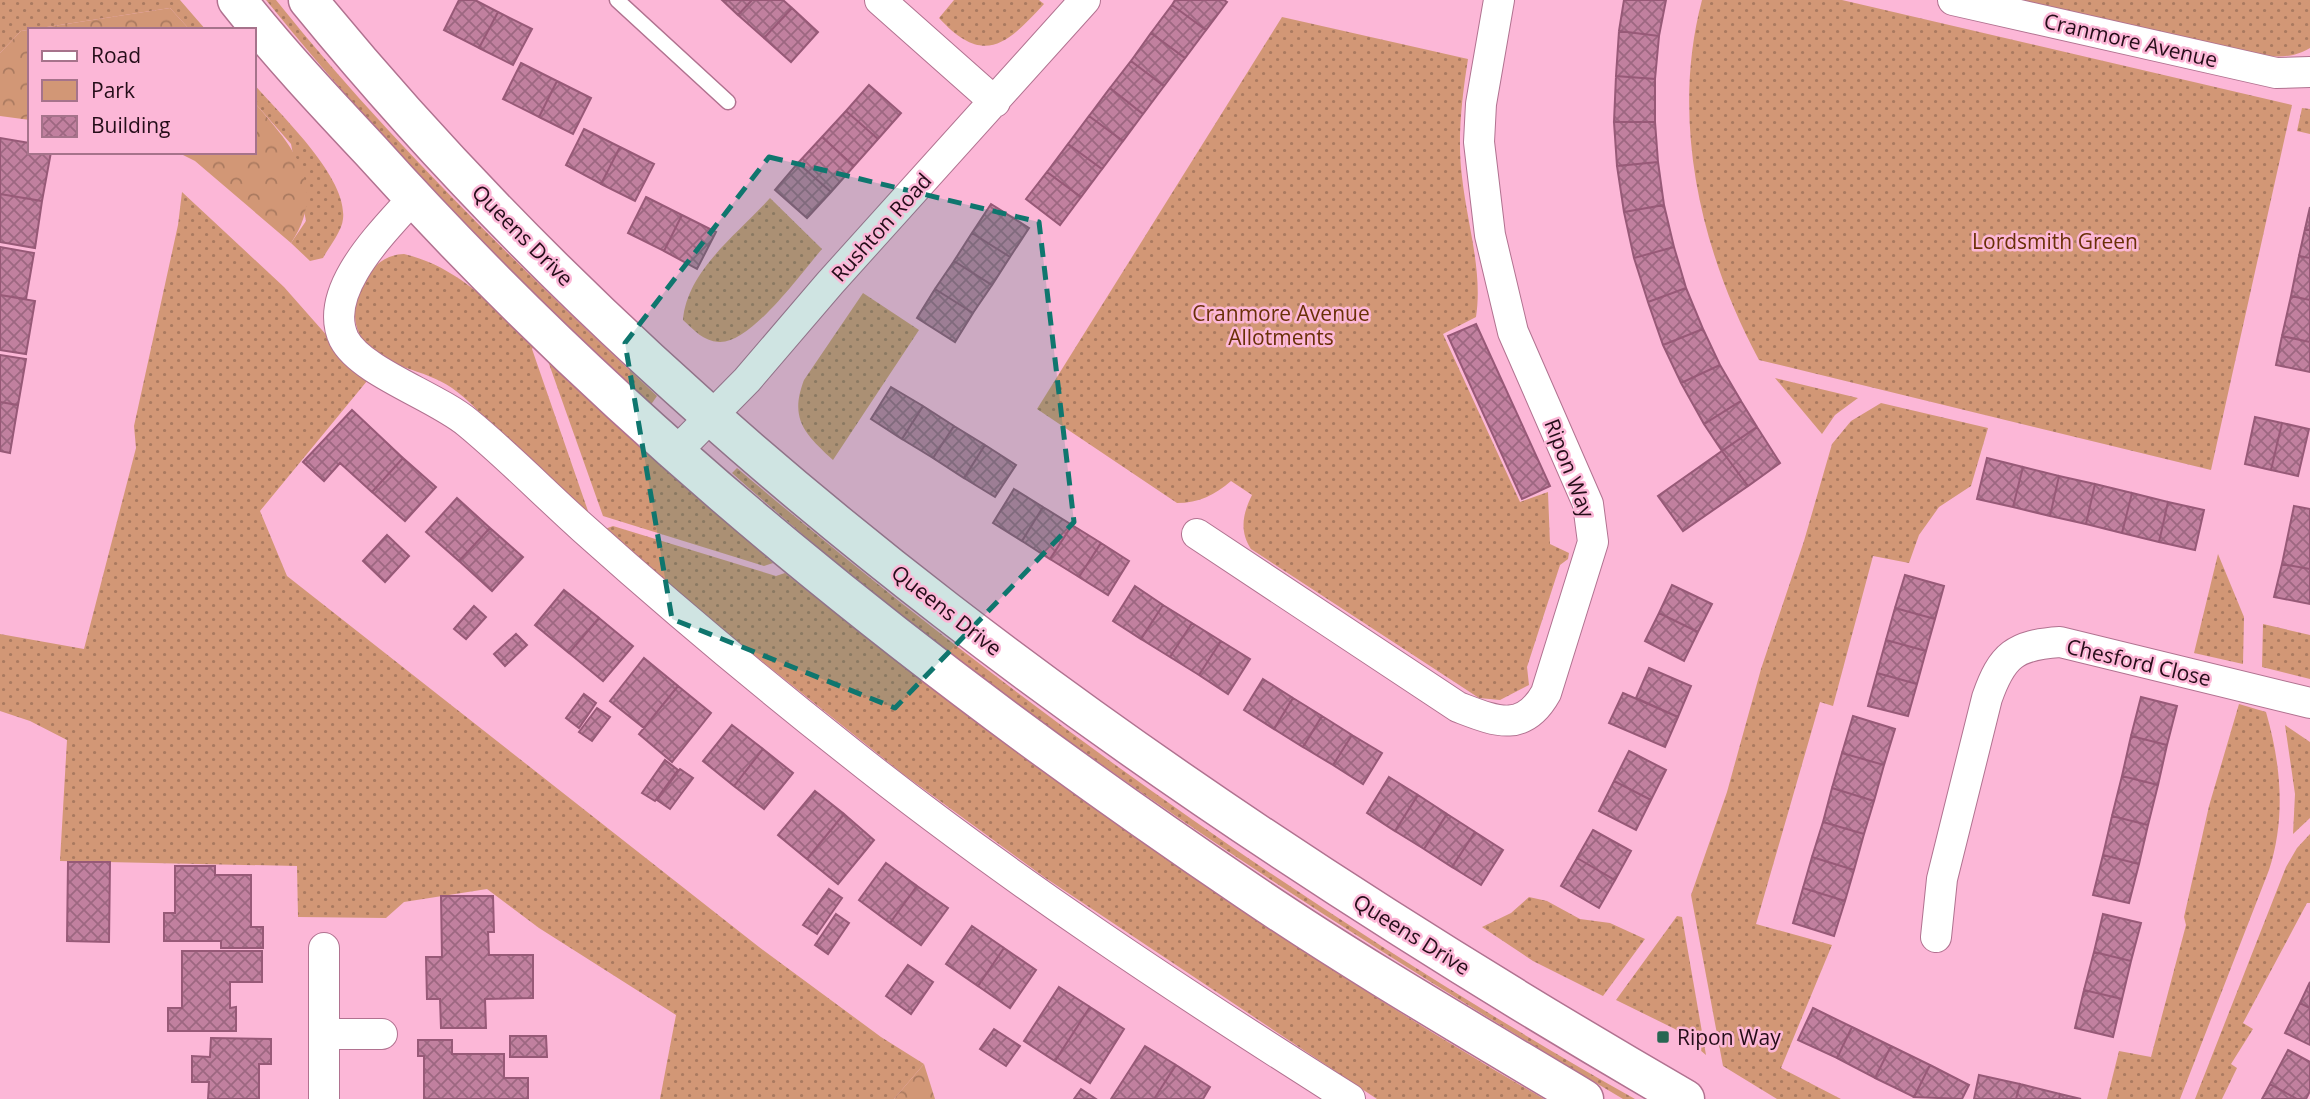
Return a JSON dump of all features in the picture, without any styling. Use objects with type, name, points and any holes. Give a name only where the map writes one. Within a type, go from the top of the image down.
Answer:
[{"type":"main road","points":[[237,0],[413,198],[543,332],[675,453],[877,622],[1082,776],[1250,893],[1400,989],[1584,1099]]},
{"type":"main road","name":"Queens Drive","points":[[308,0],[423,132],[513,227],[617,330],[712,417],[884,561],[1082,712],[1292,858],[1412,935],[1685,1099]]},
{"type":"street","points":[[880,0],[995,102]]},
{"type":"street","name":"Rushton Road","points":[[675,453],[712,417],[1085,0]]},
{"type":"street","name":"Ripon Way","points":[[1197,534],[1458,707],[1487,718],[1513,722],[1539,706],[1550,680],[1593,542],[1588,504],[1513,332],[1490,236],[1479,142],[1481,104],[1499,0]]},
{"type":"street","name":"Cranmore Avenue","points":[[1953,0],[2276,73],[2310,72]]},
{"type":"street","points":[[413,198],[361,260],[342,297],[340,325],[344,338],[354,353],[384,375],[416,389],[467,422],[683,616],[923,809],[1114,943],[1350,1099]]},
{"type":"street","name":"Chesford Close","points":[[1936,937],[1942,879],[1987,698],[1996,673],[2007,657],[2021,648],[2060,642],[2310,703]]},
{"type":"street","points":[[324,948],[324,1099]]},
{"type":"street","points":[[325,1034],[382,1034]]},
{"type":"lane","points":[[617,0],[727,102]]},
{"type":"highlighted area","points":[[769,157],[1039,222],[1074,522],[895,708],[672,619],[625,343]]},
{"type":"green space","points":[[0,0],[180,0],[204,28],[188,28],[170,8],[28,28],[21,31],[0,53]]},
{"type":"green space","points":[[266,0],[276,0],[364,104],[459,205],[657,396],[650,406],[451,209],[356,107]]},
{"type":"green space","points":[[954,0],[1039,0],[1044,4],[1006,39],[982,46],[955,33],[939,18]]},
{"type":"green space","name":"Lordsmith Green","points":[[1702,0],[1842,0],[2292,105],[2211,470],[1759,360],[1721,275],[1707,231],[1697,185],[1689,92],[1693,46]]},
{"type":"green space","points":[[2017,0],[2310,0],[2310,48],[2289,56],[2265,56]]},
{"type":"green space","points":[[170,8],[188,28],[40,28]]},
{"type":"green space","name":"Cranmore Avenue Allotments","points":[[1282,17],[1468,59],[1460,147],[1464,194],[1476,265],[1478,300],[1476,317],[1443,334],[1520,502],[1548,492],[1550,544],[1569,553],[1568,559],[1560,565],[1527,667],[1529,685],[1500,700],[1479,698],[1251,549],[1245,536],[1244,522],[1252,495],[1231,481],[1206,497],[1177,503],[1037,409]]},
{"type":"green space","points":[[28,30],[28,120],[0,116],[0,53],[21,31]]},
{"type":"green space","points":[[256,86],[310,147],[324,166],[342,202],[343,219],[338,234],[323,258],[310,261],[291,243],[306,221],[291,144],[256,104]]},
{"type":"green space","points":[[256,104],[292,151],[306,185],[307,203],[302,222],[291,243],[195,161],[181,154],[256,154]]},
{"type":"green space","points":[[2302,108],[2310,109],[2310,134],[2297,131]]},
{"type":"green space","points":[[182,192],[284,287],[367,381],[260,511],[287,576],[759,947],[881,1037],[924,1064],[894,1099],[660,1099],[676,1015],[539,928],[487,889],[404,902],[386,918],[298,917],[297,866],[60,861],[67,740],[30,721],[0,711],[0,634],[84,649],[136,448],[134,426],[178,225]]},
{"type":"green space","points":[[770,198],[822,249],[775,305],[746,332],[732,340],[708,340],[683,320],[694,285],[716,253]]},
{"type":"green space","points":[[404,254],[459,278],[491,303],[534,346],[532,349],[588,511],[585,513],[458,393],[441,381],[382,357],[363,340],[357,328],[355,314],[361,286],[379,263],[391,256]]},
{"type":"green space","points":[[863,293],[919,330],[833,460],[802,425],[798,405],[804,380]]},
{"type":"green space","points":[[548,361],[598,408],[773,563],[764,566],[603,516]]},
{"type":"green space","points":[[1775,378],[1858,398],[1835,415],[1822,434]]},
{"type":"green space","points":[[1881,403],[1988,428],[1971,486],[1939,507],[1919,535],[1909,563],[1873,556],[1833,706],[1820,702],[1756,924],[1832,945],[1781,1068],[1841,1099],[1777,1099],[1723,1066],[1691,895],[1727,792],[1761,669],[1804,541],[1832,444],[1851,421]]},
{"type":"green space","points":[[737,468],[950,641],[1171,805],[1400,958],[1635,1099],[1623,1099],[1507,1029],[1276,883],[1162,807],[941,646],[835,561],[732,473]]},
{"type":"green space","points":[[613,526],[776,576],[785,573],[967,715],[1154,851],[1347,979],[1544,1099],[1377,1099],[1044,877],[903,774],[728,634],[605,529]]},
{"type":"green space","points":[[2218,554],[2244,617],[2243,664],[2194,653]]},
{"type":"green space","points":[[2263,624],[2310,635],[2310,679],[2262,667]]},
{"type":"green space","points":[[2239,704],[2266,712],[2275,751],[2280,791],[2278,831],[2269,870],[2180,1099],[2107,1099],[2119,1051],[2151,1057],[2186,925],[2184,917],[2209,806]]},
{"type":"green space","points":[[2285,725],[2310,742],[2310,818],[2293,834],[2295,794]]},
{"type":"green space","points":[[2310,834],[2310,903],[2307,903],[2243,1023],[2253,1029],[2231,1064],[2237,1068],[2222,1099],[2195,1099],[2286,867],[2297,848]]},
{"type":"green space","points":[[1529,897],[1547,901],[1580,919],[1610,923],[1645,939],[1603,996],[1533,961],[1482,927],[1511,913]]},
{"type":"green space","points":[[1677,916],[1682,917],[1706,1055],[1675,1029],[1616,1000]]},
{"type":"green space","points":[[924,1064],[935,1099],[894,1099]]},
{"type":"building","points":[[459,0],[475,0],[498,12],[479,48],[444,30]]},
{"type":"building","points":[[722,0],[752,0],[738,15]]},
{"type":"building","points":[[752,0],[783,0],[792,8],[764,38],[738,15]]},
{"type":"building","points":[[1175,0],[1227,2],[1206,30],[1172,5]]},
{"type":"building","points":[[1624,0],[1666,0],[1659,36],[1619,31]]},
{"type":"building","points":[[1172,5],[1206,30],[1185,58],[1151,33]]},
{"type":"building","points":[[792,8],[818,32],[791,62],[764,38]]},
{"type":"building","points":[[498,12],[532,29],[513,65],[479,48]]},
{"type":"building","points":[[1619,31],[1659,36],[1655,79],[1616,76]]},
{"type":"building","points":[[1151,33],[1185,58],[1164,86],[1131,61]]},
{"type":"building","points":[[1131,61],[1164,86],[1143,114],[1110,88]]},
{"type":"building","points":[[521,63],[557,81],[539,117],[503,99]]},
{"type":"building","points":[[1616,76],[1655,79],[1655,122],[1614,122]]},
{"type":"building","points":[[557,81],[591,98],[573,134],[539,117]]},
{"type":"building","points":[[869,85],[901,113],[878,139],[846,111]]},
{"type":"building","points":[[1110,88],[1143,114],[1123,141],[1089,116]]},
{"type":"building","points":[[846,111],[878,139],[854,166],[822,137]]},
{"type":"building","points":[[1089,116],[1123,141],[1102,169],[1068,144]]},
{"type":"building","points":[[1614,122],[1655,122],[1658,162],[1617,166]]},
{"type":"building","points":[[584,129],[620,147],[601,184],[566,165]]},
{"type":"building","points":[[822,137],[854,166],[831,192],[798,163]]},
{"type":"building","points":[[0,138],[28,143],[28,154],[51,154],[42,201],[0,194]]},
{"type":"building","points":[[1068,144],[1102,169],[1081,197],[1047,172]]},
{"type":"building","points":[[620,147],[654,164],[635,201],[601,184]]},
{"type":"building","points":[[1658,162],[1664,205],[1624,212],[1617,166]]},
{"type":"building","points":[[798,163],[831,192],[807,218],[775,190]]},
{"type":"building","points":[[1047,172],[1081,197],[1060,225],[1026,199]]},
{"type":"building","points":[[0,194],[42,201],[35,248],[0,242]]},
{"type":"building","points":[[646,197],[682,215],[664,251],[628,233]]},
{"type":"building","points":[[991,204],[1029,228],[1010,257],[972,233]]},
{"type":"building","points":[[1664,205],[1674,247],[1634,258],[1624,212]]},
{"type":"building","points":[[2310,207],[2310,230],[2305,229]]},
{"type":"building","points":[[682,215],[716,232],[697,269],[664,251]]},
{"type":"building","points":[[2305,229],[2310,230],[2310,258],[2299,256]]},
{"type":"building","points":[[972,233],[1010,257],[992,285],[954,261]]},
{"type":"building","points":[[0,247],[34,253],[26,299],[0,295]]},
{"type":"building","points":[[1674,247],[1686,288],[1648,302],[1634,258]]},
{"type":"building","points":[[2299,256],[2310,258],[2310,300],[2291,296]]},
{"type":"building","points":[[954,261],[992,285],[973,313],[935,289]]},
{"type":"building","points":[[1686,288],[1703,329],[1663,345],[1648,302]]},
{"type":"building","points":[[935,289],[973,313],[955,342],[917,318]]},
{"type":"building","points":[[0,295],[35,301],[26,354],[0,350]]},
{"type":"building","points":[[2291,296],[2310,300],[2310,342],[2282,336]]},
{"type":"building","points":[[1476,324],[1550,486],[1522,499],[1448,336]]},
{"type":"building","points":[[1703,329],[1720,365],[1681,383],[1663,345]]},
{"type":"building","points":[[2282,336],[2310,342],[2310,372],[2276,365]]},
{"type":"building","points":[[0,355],[26,359],[18,405],[0,402]]},
{"type":"building","points":[[1720,365],[1741,401],[1704,424],[1681,383]]},
{"type":"building","points":[[891,387],[923,406],[902,439],[871,419]]},
{"type":"building","points":[[1741,401],[1757,427],[1722,451],[1704,424]]},
{"type":"building","points":[[0,402],[18,405],[10,453],[0,451]]},
{"type":"building","points":[[923,406],[954,426],[933,458],[902,439]]},
{"type":"building","points":[[352,410],[403,458],[372,492],[340,463],[324,481],[303,462]]},
{"type":"building","points":[[2255,417],[2282,423],[2271,470],[2245,464]]},
{"type":"building","points":[[2282,423],[2309,429],[2298,476],[2271,470]]},
{"type":"building","points":[[954,426],[985,445],[964,478],[933,458]]},
{"type":"building","points":[[1757,427],[1780,463],[1748,486],[1722,451]]},
{"type":"building","points":[[985,445],[1016,465],[995,497],[964,478]]},
{"type":"building","points":[[1722,451],[1748,486],[1683,531],[1658,496]]},
{"type":"building","points":[[403,458],[436,487],[405,521],[372,492]]},
{"type":"building","points":[[1987,458],[2023,467],[2013,507],[1977,499]]},
{"type":"building","points":[[2023,467],[2059,476],[2050,516],[2013,507]]},
{"type":"building","points":[[2059,476],[2095,484],[2086,524],[2050,516]]},
{"type":"building","points":[[2095,484],[2132,493],[2122,533],[2086,524]]},
{"type":"building","points":[[1014,489],[1043,507],[1022,541],[993,523]]},
{"type":"building","points":[[2132,493],[2168,502],[2159,542],[2122,533]]},
{"type":"building","points":[[457,498],[490,528],[459,561],[426,532]]},
{"type":"building","points":[[2168,502],[2204,510],[2195,550],[2159,542]]},
{"type":"building","points":[[2294,506],[2310,509],[2310,569],[2282,564]]},
{"type":"building","points":[[1043,507],[1072,525],[1050,559],[1022,541]]},
{"type":"building","points":[[1072,525],[1101,543],[1079,577],[1050,559]]},
{"type":"building","points":[[490,528],[523,557],[492,591],[459,561]]},
{"type":"building","points":[[387,535],[409,556],[385,582],[363,561]]},
{"type":"building","points":[[1101,543],[1129,561],[1108,595],[1079,577]]},
{"type":"building","points":[[2282,564],[2310,569],[2310,604],[2274,597]]},
{"type":"building","points":[[1905,575],[1944,586],[1935,619],[1895,608]]},
{"type":"building","points":[[1672,585],[1712,604],[1698,632],[1659,613]]},
{"type":"building","points":[[1135,586],[1163,605],[1141,639],[1113,621]]},
{"type":"building","points":[[564,590],[599,618],[569,653],[535,625]]},
{"type":"building","points":[[1163,605],[1192,623],[1170,657],[1141,639]]},
{"type":"building","points":[[474,606],[486,617],[466,639],[454,629]]},
{"type":"building","points":[[1895,608],[1935,619],[1926,651],[1886,640]]},
{"type":"building","points":[[1659,613],[1698,632],[1684,661],[1645,641]]},
{"type":"building","points":[[599,618],[633,646],[603,681],[569,653]]},
{"type":"building","points":[[1192,623],[1221,641],[1199,675],[1170,657]]},
{"type":"building","points":[[516,634],[527,645],[505,666],[494,654]]},
{"type":"building","points":[[1886,640],[1926,651],[1917,684],[1877,673]]},
{"type":"building","points":[[1221,641],[1250,659],[1228,694],[1199,675]]},
{"type":"building","points":[[644,658],[678,686],[644,728],[610,701]]},
{"type":"building","points":[[1649,668],[1691,686],[1678,717],[1636,698]]},
{"type":"building","points":[[1877,673],[1917,684],[1908,716],[1868,706]]},
{"type":"building","points":[[1263,679],[1293,698],[1274,729],[1244,710]]},
{"type":"building","points":[[678,686],[711,713],[672,762],[639,734]]},
{"type":"building","points":[[1623,693],[1678,717],[1665,747],[1609,723]]},
{"type":"building","points":[[584,694],[596,703],[579,728],[566,718]]},
{"type":"building","points":[[2141,697],[2177,706],[2167,745],[2131,736]]},
{"type":"building","points":[[1293,698],[1322,716],[1303,747],[1274,729]]},
{"type":"building","points":[[597,708],[610,717],[592,741],[579,732]]},
{"type":"building","points":[[1322,716],[1352,735],[1333,765],[1303,747]]},
{"type":"building","points":[[1853,716],[1895,729],[1884,765],[1842,753]]},
{"type":"building","points":[[732,725],[763,749],[734,786],[703,761]]},
{"type":"building","points":[[1352,735],[1382,753],[1363,784],[1333,765]]},
{"type":"building","points":[[2131,736],[2167,745],[2158,785],[2122,776]]},
{"type":"building","points":[[763,749],[793,773],[764,809],[734,786]]},
{"type":"building","points":[[1629,751],[1666,770],[1651,800],[1614,781]]},
{"type":"building","points":[[1842,753],[1884,765],[1874,801],[1832,788]]},
{"type":"building","points":[[665,760],[678,770],[655,801],[642,793]]},
{"type":"building","points":[[680,769],[693,778],[670,809],[657,800]]},
{"type":"building","points":[[2122,776],[2158,785],[2148,825],[2112,816]]},
{"type":"building","points":[[1389,777],[1418,795],[1395,831],[1367,813]]},
{"type":"building","points":[[1614,781],[1651,800],[1636,830],[1599,811]]},
{"type":"building","points":[[1832,788],[1874,801],[1864,834],[1823,822]]},
{"type":"building","points":[[815,791],[844,814],[807,859],[778,835]]},
{"type":"building","points":[[1418,795],[1447,814],[1424,849],[1395,831]]},
{"type":"building","points":[[844,814],[874,840],[838,884],[807,859]]},
{"type":"building","points":[[1447,814],[1475,832],[1452,867],[1424,849]]},
{"type":"building","points":[[2112,816],[2148,825],[2139,864],[2103,855]]},
{"type":"building","points":[[1823,822],[1864,834],[1854,870],[1812,857]]},
{"type":"building","points":[[1593,830],[1631,851],[1615,880],[1577,858]]},
{"type":"building","points":[[1475,832],[1503,850],[1481,885],[1452,867]]},
{"type":"building","points":[[2103,855],[2139,864],[2129,903],[2093,895]]},
{"type":"building","points":[[1812,857],[1854,870],[1845,901],[1803,888]]},
{"type":"building","points":[[1577,858],[1615,880],[1599,908],[1561,886]]},
{"type":"building","points":[[68,862],[110,862],[109,942],[67,941]]},
{"type":"building","points":[[886,863],[917,886],[890,923],[859,900]]},
{"type":"building","points":[[175,866],[215,866],[215,875],[251,875],[251,927],[263,927],[263,948],[221,948],[221,941],[164,941],[164,913],[175,913]]},
{"type":"building","points":[[917,886],[948,908],[921,945],[890,923]]},
{"type":"building","points":[[1803,888],[1845,901],[1834,936],[1793,923]]},
{"type":"building","points":[[829,889],[842,898],[817,934],[803,925]]},
{"type":"building","points":[[441,896],[493,896],[494,932],[488,932],[489,955],[533,955],[533,998],[485,999],[486,1028],[441,1028],[440,999],[427,999],[426,957],[442,957]]},
{"type":"building","points":[[836,914],[849,923],[828,954],[815,945]]},
{"type":"building","points":[[2103,914],[2141,923],[2131,961],[2094,952]]},
{"type":"building","points":[[972,926],[1004,948],[978,986],[946,964]]},
{"type":"building","points":[[1004,948],[1036,970],[1010,1008],[978,986]]},
{"type":"building","points":[[182,951],[262,951],[262,982],[230,982],[230,1008],[236,1007],[236,1031],[168,1031],[168,1008],[182,1008]]},
{"type":"building","points":[[2094,952],[2131,961],[2122,999],[2084,990]]},
{"type":"building","points":[[908,965],[933,982],[911,1014],[886,996]]},
{"type":"building","points":[[2310,982],[2310,1008],[2300,1003]]},
{"type":"building","points":[[1059,987],[1090,1007],[1055,1061],[1024,1041]]},
{"type":"building","points":[[2084,990],[2122,999],[2113,1037],[2075,1028]]},
{"type":"building","points":[[2300,1003],[2310,1008],[2310,1045],[2285,1033]]},
{"type":"building","points":[[1090,1007],[1124,1029],[1090,1083],[1055,1061]]},
{"type":"building","points":[[1813,1008],[1852,1027],[1837,1058],[1798,1040]]},
{"type":"building","points":[[1852,1027],[1891,1046],[1875,1078],[1837,1058]]},
{"type":"building","points":[[994,1029],[1020,1046],[1006,1066],[980,1049]]},
{"type":"building","points":[[510,1036],[546,1036],[547,1057],[510,1057]]},
{"type":"building","points":[[211,1038],[271,1039],[271,1064],[259,1064],[259,1099],[208,1099],[209,1082],[192,1082],[192,1056],[210,1057]]},
{"type":"building","points":[[418,1040],[452,1040],[452,1054],[504,1054],[504,1078],[528,1078],[528,1099],[424,1099],[424,1056],[418,1056]]},
{"type":"building","points":[[1145,1046],[1176,1065],[1154,1099],[1111,1099]]},
{"type":"building","points":[[1891,1046],[1930,1065],[1914,1097],[1875,1078]]},
{"type":"building","points":[[2288,1050],[2310,1062],[2310,1091],[2306,1099],[2297,1099],[2270,1084]]},
{"type":"building","points":[[1176,1065],[1210,1087],[1203,1099],[1154,1099]]},
{"type":"building","points":[[1930,1065],[1969,1085],[1962,1099],[1914,1097]]},
{"type":"building","points":[[1979,1075],[2020,1084],[2016,1099],[1974,1099]]},
{"type":"building","points":[[2020,1084],[2060,1094],[2059,1099],[2016,1099]]},
{"type":"building","points":[[2270,1084],[2297,1099],[2262,1099]]},
{"type":"building","points":[[1081,1089],[1096,1099],[1074,1099]]},
{"type":"building","points":[[2060,1094],[2081,1099],[2059,1099]]},
{"type":"place","name":"Ripon Way","points":[[1663,1037]]}]
